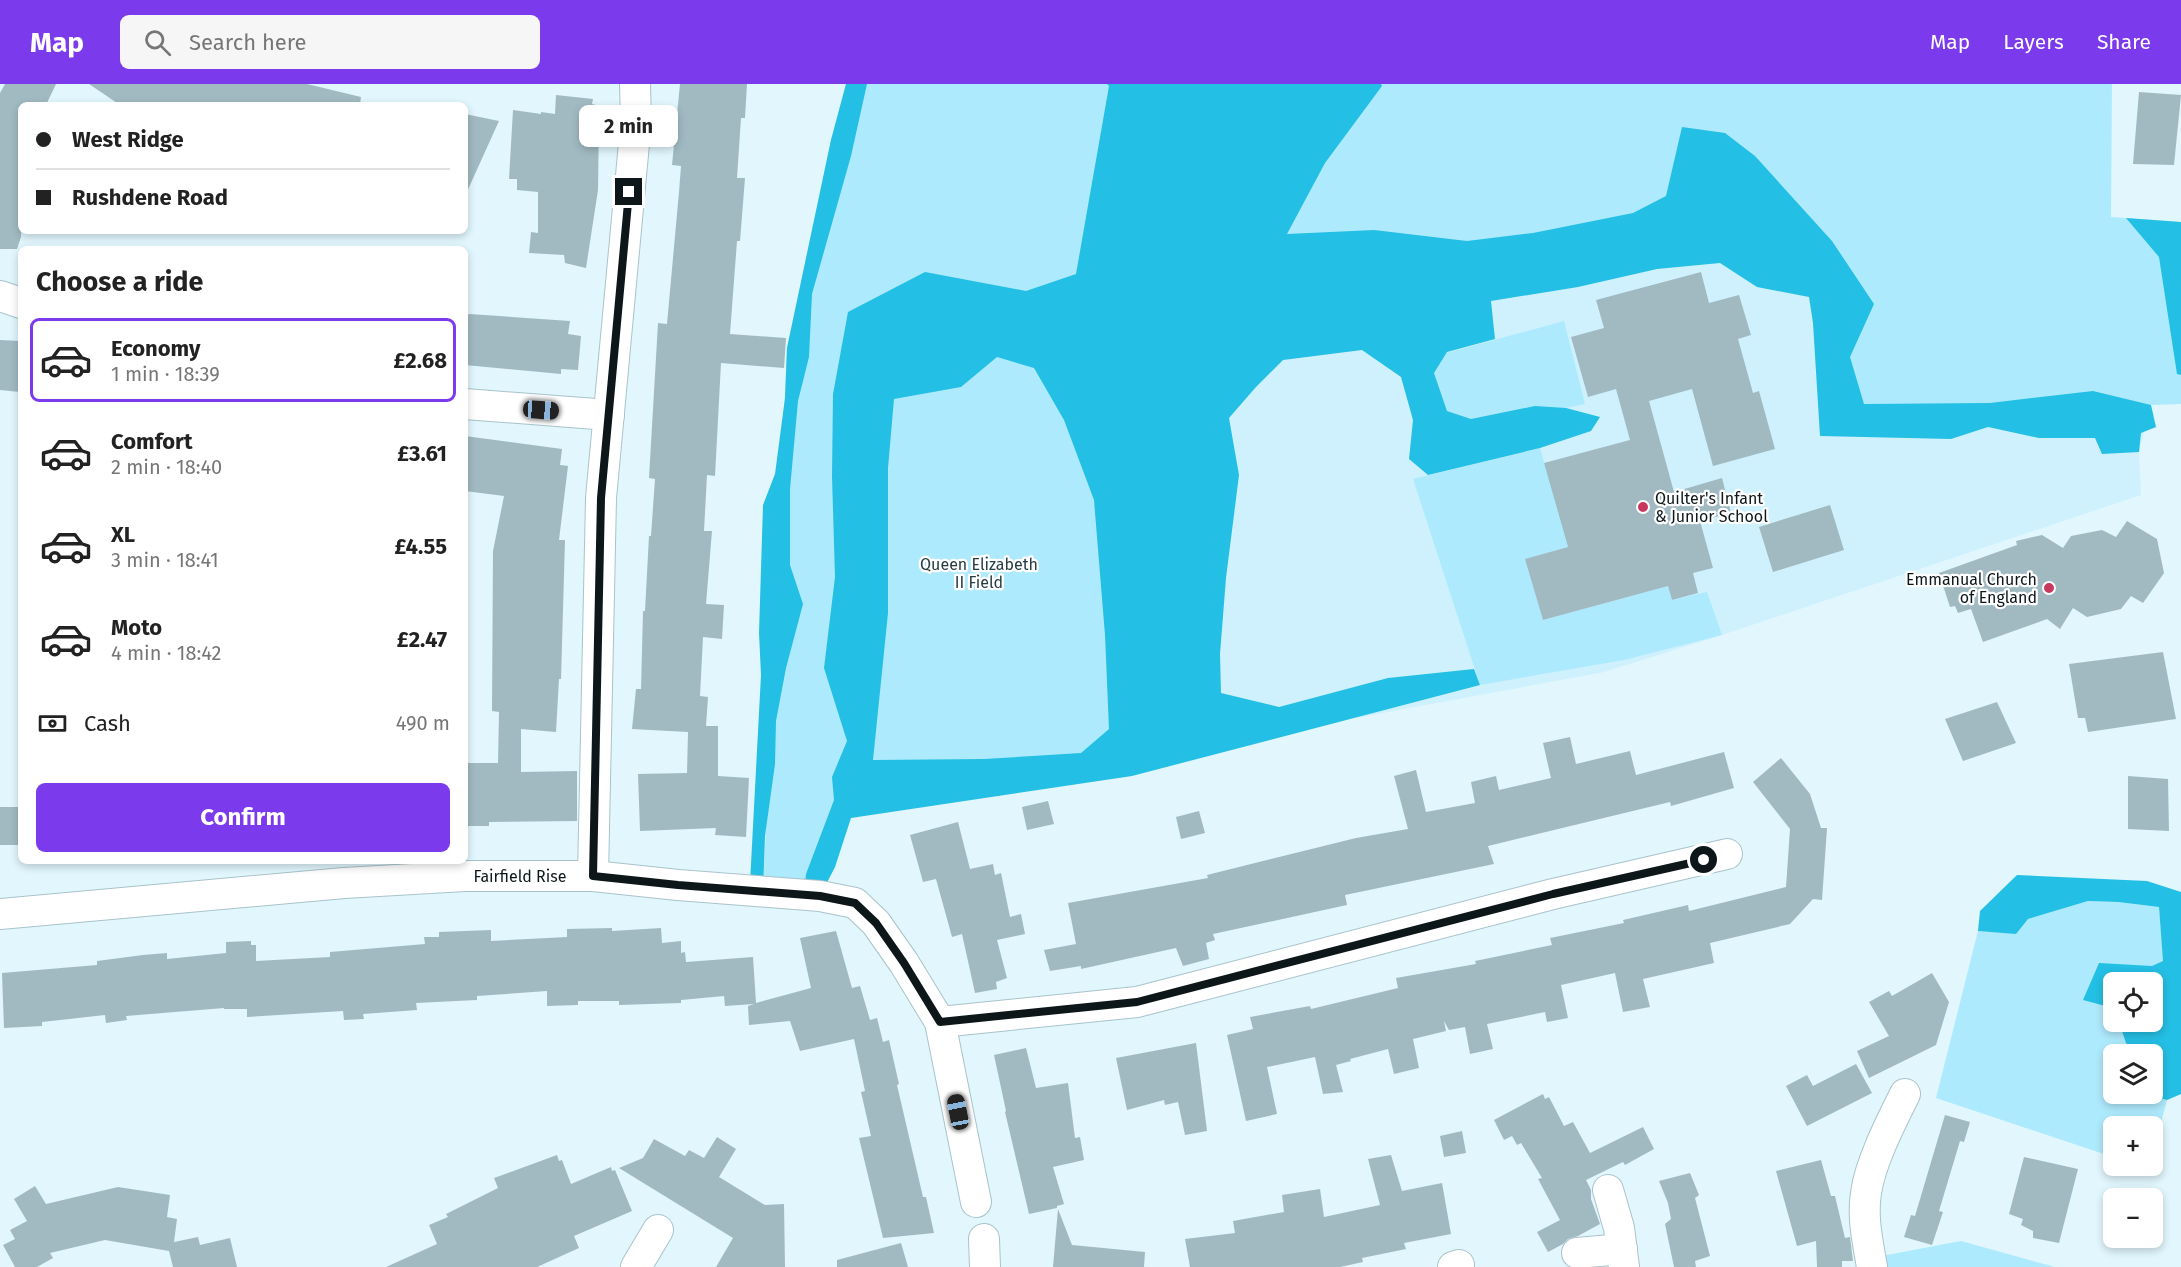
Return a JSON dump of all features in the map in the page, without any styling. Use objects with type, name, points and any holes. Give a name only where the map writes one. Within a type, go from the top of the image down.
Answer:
[{"type":"street","points":[[593,876],[601,498],[636,122],[635,84]]},
{"type":"street","points":[[0,296],[18,302]]},
{"type":"street","points":[[468,404],[609,415]]},
{"type":"street","points":[[940,1022],[1137,1002],[1553,894],[1727,854]]},
{"type":"street","name":"Fairfield Rise","points":[[0,914],[345,883],[465,876],[593,876],[820,896],[855,903],[876,923],[940,1022],[976,1202]]},
{"type":"street","points":[[1872,1267],[1866,1232],[1866,1193],[1886,1134],[1905,1094]]},
{"type":"street","points":[[1577,1253],[1623,1258],[1619,1228],[1608,1190]]},
{"type":"street","points":[[636,1267],[658,1230]]},
{"type":"shaded area","points":[[846,84],[867,84],[851,156],[812,294],[809,357],[798,401],[790,489],[790,565],[803,604],[786,668],[776,721],[775,764],[765,836],[763,892],[750,883],[761,675],[759,633],[763,505],[775,474],[785,398],[787,348],[831,140]]},
{"type":"shaded area","points":[[1107,84],[1381,84],[1382,86],[1325,163],[1287,234],[1374,230],[1467,241],[1533,233],[1633,213],[1666,196],[1682,127],[1725,133],[1755,156],[1832,241],[1874,304],[1850,357],[1864,404],[1990,403],[2093,391],[2151,405],[2156,427],[2141,433],[2139,452],[2102,454],[2095,438],[2039,438],[1988,427],[1951,439],[1820,436],[1813,323],[1809,297],[1757,287],[1720,263],[1657,269],[1578,287],[1491,301],[1495,339],[1447,352],[1434,373],[1447,411],[1471,419],[1535,406],[1566,408],[1600,417],[1591,431],[1540,448],[1428,475],[1409,459],[1413,420],[1401,377],[1362,350],[1283,360],[1229,418],[1239,475],[1226,578],[1220,654],[1221,693],[1279,707],[1388,678],[1474,669],[1480,685],[1132,776],[851,818],[835,867],[820,896],[804,893],[806,874],[834,800],[832,777],[847,741],[824,668],[835,577],[832,476],[833,394],[848,312],[925,272],[1026,291],[1076,274],[1109,86]],"holes":[[[997,357],[1034,368],[1064,420],[1094,500],[1105,635],[1109,729],[1081,753],[984,759],[873,760],[888,613],[888,468],[894,399],[961,387]]]},
{"type":"shaded area","points":[[2126,218],[2181,222],[2181,375],[2177,374],[2159,257]]},
{"type":"shaded area","name":"Quilter's Infant & Junior School","points":[[1823,253],[1842,416],[2151,405],[2139,452],[2141,495],[1604,672],[1182,750],[1177,312]]},
{"type":"shaded area","points":[[2017,875],[2147,881],[2181,892],[2181,1094],[2167,1100],[2163,1099],[2163,1044],[2127,1044],[2122,1032],[2163,1032],[2163,972],[2103,972],[2103,1005],[2083,1000],[2099,963],[2152,966],[2163,961],[2159,907],[2088,901],[2028,919],[2016,934],[1978,931],[1980,911]]},
{"type":"green space","name":"Queen Elizabeth II Field","points":[[846,84],[2112,84],[2111,217],[2181,222],[2181,404],[1842,416],[1823,253],[1178,312],[1182,750],[844,801],[820,896],[763,892],[787,348],[831,140]]},
{"type":"green space","points":[[1564,321],[1585,404],[1484,424],[1447,411],[1428,358]]},
{"type":"green space","points":[[1540,448],[1568,547],[1526,559],[1543,620],[1668,586],[1672,600],[1707,592],[1722,635],[1624,660],[1480,685],[1413,479]]},
{"type":"green space","points":[[2088,901],[2159,907],[2170,1044],[2167,1100],[2163,1116],[2103,1116],[2103,1154],[1936,1098],[1978,931],[2015,933],[2028,919]]},
{"type":"green space","points":[[1961,1241],[2055,1267],[1872,1267],[1871,1258]]},
{"type":"building","points":[[5,84],[56,84],[47,102],[18,102],[18,234],[21,234],[21,237],[17,249],[0,249],[0,93]]},
{"type":"building","points":[[89,84],[307,84],[361,97],[360,102],[116,102]]},
{"type":"building","points":[[680,84],[747,84],[745,118],[741,118],[737,178],[745,178],[740,241],[737,241],[730,334],[786,338],[784,368],[721,363],[715,476],[707,475],[704,531],[712,531],[706,604],[724,605],[722,639],[703,637],[700,696],[708,697],[706,726],[718,726],[718,776],[749,778],[746,837],[715,835],[716,828],[640,831],[638,774],[687,773],[688,732],[632,729],[636,689],[641,689],[643,611],[645,611],[655,479],[649,478],[658,323],[667,324],[681,166],[672,165]]},
{"type":"building","points":[[2139,92],[2181,95],[2174,165],[2133,164]]},
{"type":"building","points":[[556,95],[593,99],[592,104],[596,105],[595,117],[599,118],[598,190],[586,268],[565,263],[564,255],[529,253],[531,232],[538,233],[538,192],[517,190],[517,179],[509,179],[513,110],[555,114]]},
{"type":"building","points":[[468,115],[499,121],[468,189]]},
{"type":"building","points":[[1701,272],[1709,303],[1739,295],[1751,335],[1738,339],[1753,393],[1759,391],[1775,449],[1713,466],[1692,389],[1649,401],[1674,492],[1722,478],[1731,513],[1700,521],[1713,568],[1693,573],[1698,593],[1672,600],[1668,586],[1543,620],[1525,559],[1568,547],[1544,463],[1630,440],[1616,389],[1588,397],[1571,337],[1604,328],[1596,300]]},
{"type":"building","points":[[468,314],[570,321],[568,334],[581,336],[578,370],[561,369],[561,374],[468,365]]},
{"type":"building","points":[[0,340],[18,341],[18,392],[0,390]]},
{"type":"building","points":[[468,436],[562,449],[560,465],[568,466],[559,540],[565,540],[561,679],[559,679],[556,732],[521,729],[521,772],[577,771],[577,821],[489,822],[489,826],[468,826],[468,763],[498,763],[499,712],[492,711],[493,551],[504,496],[468,491]]},
{"type":"building","points":[[1830,505],[1844,550],[1773,572],[1759,527]]},
{"type":"building","name":"Emmanual Church of England","points":[[2127,521],[2157,539],[2164,573],[2143,603],[2131,596],[2121,609],[2087,617],[2073,608],[2060,629],[2047,619],[1983,642],[1971,609],[1958,613],[1955,606],[1950,607],[1939,573],[2017,545],[2016,541],[2042,535],[2063,548],[2071,536],[2102,530],[2116,537]]},
{"type":"building","points":[[2163,652],[2176,719],[2088,732],[2085,718],[2078,718],[2069,664]]},
{"type":"building","points":[[1997,702],[2016,743],[1963,761],[1945,719]]},
{"type":"building","points":[[1570,737],[1576,764],[1630,751],[1636,775],[1724,752],[1734,788],[1671,806],[1670,802],[1488,846],[1494,864],[1345,895],[1347,905],[1213,934],[1215,940],[1206,943],[1209,959],[1183,966],[1176,948],[1081,969],[1081,966],[1050,971],[1044,950],[1076,944],[1068,903],[1208,878],[1207,875],[1356,838],[1408,829],[1394,776],[1416,770],[1426,812],[1475,803],[1471,782],[1496,776],[1499,790],[1551,778],[1543,743]]},
{"type":"building","points":[[1781,758],[1810,794],[1821,828],[1827,828],[1822,900],[1813,899],[1790,924],[1710,943],[1714,963],[1643,979],[1650,1007],[1623,1012],[1615,973],[1561,985],[1568,1018],[1547,1022],[1545,1012],[1487,1024],[1493,1049],[1470,1054],[1465,1027],[1449,1030],[1444,1021],[1446,1031],[1413,1039],[1419,1068],[1394,1074],[1388,1049],[1336,1065],[1343,1092],[1323,1094],[1315,1057],[1267,1067],[1277,1114],[1246,1121],[1227,1035],[1253,1029],[1250,1017],[1310,1006],[1311,1009],[1398,988],[1396,978],[1476,964],[1475,961],[1552,945],[1550,938],[1624,923],[1623,920],[1688,905],[1689,911],[1786,887],[1790,829],[1753,782]]},
{"type":"building","points":[[2128,776],[2168,779],[2169,831],[2128,829]]},
{"type":"building","points":[[1048,801],[1054,824],[1027,830],[1022,807]]},
{"type":"building","points":[[0,807],[18,807],[18,845],[0,845]]},
{"type":"building","points":[[1199,811],[1205,833],[1181,839],[1176,817]]},
{"type":"building","points":[[958,822],[970,869],[993,864],[995,875],[1001,873],[1010,917],[1021,914],[1025,934],[997,940],[1007,978],[996,982],[997,989],[975,993],[962,934],[952,937],[936,879],[923,882],[910,835]]},
{"type":"building","points":[[612,928],[612,931],[661,928],[662,943],[681,941],[681,953],[685,952],[686,962],[753,957],[756,1003],[811,988],[800,938],[836,931],[852,988],[860,986],[870,1020],[877,1018],[883,1042],[889,1040],[923,1197],[926,1197],[934,1233],[883,1238],[859,1138],[871,1136],[861,1092],[865,1091],[854,1039],[800,1051],[790,1021],[749,1025],[748,1006],[754,1004],[725,1006],[724,996],[681,1000],[681,1003],[619,1005],[619,1001],[578,1001],[578,1005],[547,1006],[547,991],[477,996],[477,1000],[416,1003],[417,1010],[363,1014],[364,1019],[344,1020],[343,1011],[247,1017],[247,1009],[224,1008],[126,1016],[127,1020],[106,1023],[105,1015],[42,1022],[42,1026],[4,1028],[2,973],[97,965],[97,961],[143,955],[167,953],[167,959],[226,953],[226,942],[251,941],[251,945],[256,945],[256,961],[330,957],[330,952],[425,944],[424,937],[439,937],[439,932],[491,930],[491,941],[567,937],[567,929]]},
{"type":"building","points":[[1932,973],[1949,1002],[1936,1045],[1869,1078],[1857,1051],[1889,1036],[1869,1002],[1889,991],[1892,996]]},
{"type":"building","points":[[1196,1043],[1207,1131],[1185,1135],[1178,1102],[1165,1105],[1164,1100],[1127,1110],[1116,1058]]},
{"type":"building","points":[[1026,1048],[1036,1088],[1068,1083],[1075,1138],[1080,1137],[1084,1160],[1053,1167],[1064,1204],[1057,1208],[1029,1214],[994,1055]]},
{"type":"building","points":[[1856,1064],[1872,1093],[1807,1126],[1786,1086],[1807,1075],[1813,1086]]},
{"type":"building","points":[[1543,1094],[1545,1099],[1549,1097],[1564,1126],[1573,1122],[1590,1153],[1643,1127],[1654,1149],[1625,1165],[1623,1162],[1586,1180],[1600,1224],[1568,1239],[1548,1252],[1537,1232],[1560,1220],[1538,1179],[1542,1178],[1521,1143],[1517,1145],[1512,1136],[1504,1140],[1494,1120]]},
{"type":"building","points":[[1945,1115],[1970,1122],[1964,1142],[1960,1141],[1939,1211],[1943,1212],[1932,1245],[1904,1237],[1911,1215],[1915,1216]]},
{"type":"building","points":[[1462,1131],[1466,1153],[1444,1157],[1440,1136]]},
{"type":"building","points":[[717,1137],[736,1149],[719,1177],[765,1205],[784,1204],[785,1267],[716,1267],[733,1238],[619,1168],[643,1158],[654,1139],[685,1156],[689,1150],[704,1158]]},
{"type":"building","points":[[557,1155],[559,1161],[562,1160],[571,1184],[611,1167],[612,1171],[615,1170],[632,1211],[574,1236],[579,1248],[537,1267],[386,1267],[437,1244],[429,1225],[448,1217],[446,1214],[498,1188],[494,1178]]},
{"type":"building","points":[[1391,1155],[1402,1191],[1442,1183],[1451,1234],[1404,1243],[1406,1249],[1362,1258],[1363,1262],[1340,1267],[1190,1267],[1185,1239],[1235,1233],[1233,1221],[1284,1212],[1282,1195],[1320,1189],[1324,1217],[1380,1205],[1368,1159]]},
{"type":"building","points":[[2024,1157],[2078,1169],[2059,1243],[2033,1238],[2033,1231],[2021,1225],[2023,1219],[2009,1214]]},
{"type":"building","points":[[1821,1160],[1831,1196],[1835,1196],[1845,1238],[1850,1237],[1853,1261],[1842,1261],[1842,1267],[1817,1267],[1816,1241],[1797,1246],[1776,1171]]},
{"type":"building","points":[[1690,1173],[1699,1195],[1695,1198],[1710,1256],[1695,1261],[1696,1267],[1674,1267],[1665,1224],[1671,1219],[1668,1203],[1659,1181]]},
{"type":"building","points":[[35,1186],[46,1204],[118,1187],[170,1195],[167,1217],[177,1219],[174,1242],[198,1237],[200,1245],[230,1238],[237,1267],[173,1267],[169,1251],[105,1240],[50,1253],[53,1258],[37,1267],[15,1267],[3,1245],[15,1239],[10,1230],[27,1221],[14,1199]]},
{"type":"building","points":[[1058,1209],[1072,1245],[1145,1252],[1144,1267],[1053,1267]]},
{"type":"building","points":[[901,1243],[908,1267],[837,1267],[837,1260]]},
{"type":"place","name":"Quilter's Infant & Junior School","points":[[1643,507]]},
{"type":"place","name":"Emmanual Church of England","points":[[2049,588]]},
{"type":"route","points":[[629,192],[601,498],[593,876],[820,896],[855,903],[876,923],[940,1022],[1137,1002],[1553,894],[1704,860]]}]
